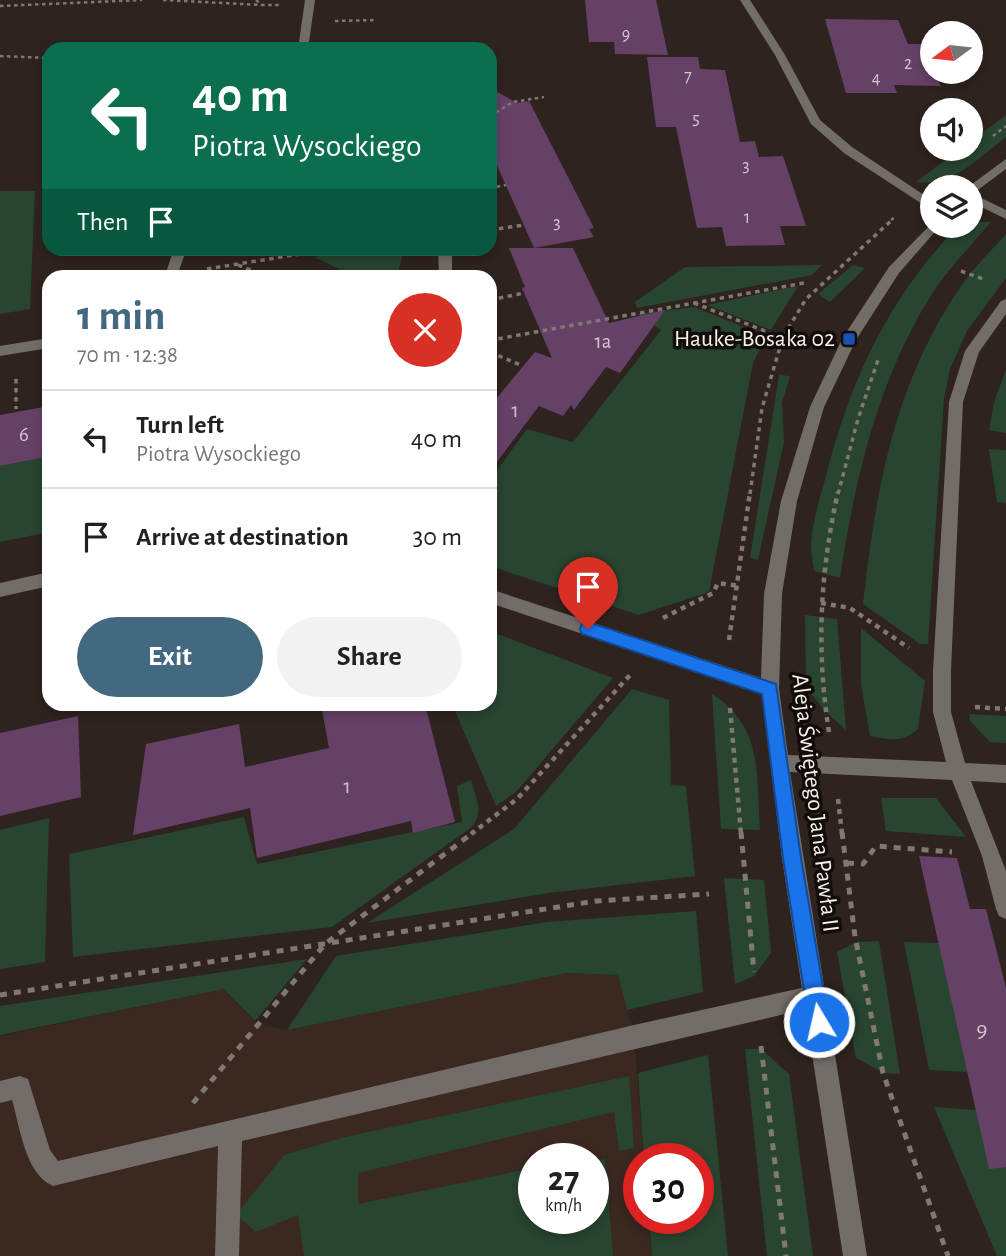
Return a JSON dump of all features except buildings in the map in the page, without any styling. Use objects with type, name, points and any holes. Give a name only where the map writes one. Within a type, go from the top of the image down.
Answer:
[{"type":"street","points":[[304,42],[310,0]]},
{"type":"street","points":[[745,0],[780,55],[815,122],[848,150],[920,198]]},
{"type":"street","points":[[983,181],[1006,163]]},
{"type":"street","points":[[983,203],[1006,215]]},
{"type":"street","name":"Aleja Świętego Jana Pawła II","points":[[855,1256],[779,763],[770,689],[773,594],[789,501],[817,407],[849,340],[894,270],[923,238]]},
{"type":"street","points":[[1006,304],[972,351],[956,402],[942,670],[942,712],[958,772],[992,856],[1006,909]]},
{"type":"street","points":[[0,351],[42,344]]},
{"type":"street","points":[[0,590],[42,581]]},
{"type":"street","points":[[497,598],[770,689]]},
{"type":"street","points":[[779,763],[1006,774]]},
{"type":"street","points":[[0,1092],[20,1087],[40,1156],[53,1174],[815,996]]},
{"type":"street","points":[[227,1256],[230,1134]]},
{"type":"path","points":[[0,6],[142,0]]},
{"type":"path","points":[[163,0],[262,5]]},
{"type":"path","points":[[326,21],[377,20]]},
{"type":"path","points":[[0,56],[42,58]]},
{"type":"path","points":[[497,112],[513,102],[544,97]]},
{"type":"path","points":[[497,187],[506,185]]},
{"type":"path","points":[[497,229],[524,225]]},
{"type":"path","points":[[204,270],[287,256]]},
{"type":"path","points":[[237,264],[251,270]]},
{"type":"path","points":[[961,271],[989,281]]},
{"type":"path","points":[[497,338],[571,327],[692,302],[804,283]]},
{"type":"path","points":[[497,299],[524,293]]},
{"type":"path","points":[[692,302],[775,335]]},
{"type":"path","points":[[497,355],[523,366]]},
{"type":"path","points":[[879,359],[854,435],[828,551],[821,603],[822,687],[855,937],[883,1073],[948,1256]]},
{"type":"path","points":[[16,394],[16,409]]},
{"type":"path","points":[[653,622],[713,593],[718,583],[743,586]]},
{"type":"path","points":[[821,603],[850,608],[942,670]]},
{"type":"path","points":[[185,1112],[325,944],[517,799],[632,673]]},
{"type":"path","points":[[847,863],[863,864],[876,846],[951,852]]},
{"type":"path","points":[[0,995],[596,901],[709,894]]},
{"type":"shaded area","points":[[567,973],[618,975],[634,1036],[643,1143],[623,1143],[623,1234],[650,1234],[652,1256],[0,1256],[0,1036],[224,989],[257,1024],[287,1030]]},
{"type":"green space","points":[[1006,115],[1006,137],[983,156],[983,132]]},
{"type":"green space","points":[[944,161],[976,161],[955,175],[925,175]]},
{"type":"green space","points":[[0,191],[35,191],[30,309],[0,314]]},
{"type":"green space","points":[[983,222],[991,222],[983,231]]},
{"type":"green space","points":[[1006,234],[1006,278],[967,331],[950,369],[944,399],[928,644],[920,644],[863,604],[882,477],[905,396],[940,319],[964,282]]},
{"type":"green space","points":[[947,238],[977,238],[934,291],[894,366],[860,471],[840,578],[814,571],[811,545],[815,517],[848,403],[876,340],[893,310]]},
{"type":"green space","points":[[402,256],[399,270],[341,270],[314,257]]},
{"type":"green space","points":[[822,265],[812,275],[637,308],[635,302],[685,267]]},
{"type":"green space","points":[[853,265],[865,268],[830,302],[818,294]]},
{"type":"green space","points":[[798,286],[771,330],[707,305]]},
{"type":"green space","points":[[694,307],[766,336],[753,363],[709,592],[639,615],[497,568],[497,470],[527,429],[573,442],[661,330],[637,314]]},
{"type":"green space","points":[[1006,370],[1005,433],[989,430],[994,402]]},
{"type":"green space","points":[[779,375],[790,376],[782,403],[784,442],[758,560],[750,558]]},
{"type":"green space","points":[[989,449],[1006,450],[1006,503],[997,502]]},
{"type":"green space","points":[[41,454],[42,533],[0,542],[0,466],[41,458]]},
{"type":"green space","points":[[805,615],[837,619],[846,730],[825,711],[806,687]]},
{"type":"green space","points":[[861,628],[925,681],[918,729],[907,737],[890,739],[870,736],[861,684]]},
{"type":"green space","points":[[497,634],[613,678],[517,791],[496,806],[455,711],[497,711]]},
{"type":"green space","points":[[632,689],[669,700],[671,785],[686,786],[695,876],[549,893],[367,923],[514,829]]},
{"type":"green space","points":[[712,694],[729,707],[749,737],[757,772],[760,830],[721,829]]},
{"type":"green space","points":[[969,714],[1006,716],[1006,743],[990,742],[970,721]]},
{"type":"green space","points":[[471,780],[478,810],[472,827],[332,927],[73,957],[69,854],[244,817],[257,864],[462,822],[457,786]]},
{"type":"green space","points":[[881,798],[936,798],[966,837],[886,831]]},
{"type":"green space","points":[[49,818],[45,962],[0,969],[0,830]]},
{"type":"green space","points":[[724,878],[764,880],[771,953],[754,976],[735,984]]},
{"type":"green space","points":[[696,911],[703,992],[627,1010],[618,975],[567,973],[287,1030],[336,956],[547,922]]},
{"type":"green space","points":[[879,941],[900,1074],[883,1073],[856,1058],[837,952],[856,942]]},
{"type":"green space","points":[[904,942],[939,943],[968,1072],[929,1070]]},
{"type":"green space","points":[[307,959],[255,1021],[224,989],[0,1035],[0,1006]]},
{"type":"green space","points":[[745,1049],[761,1049],[789,1074],[813,1256],[767,1256]]},
{"type":"green space","points":[[708,1055],[728,1256],[652,1256],[650,1234],[714,1234],[714,1143],[643,1143],[638,1073]]},
{"type":"green space","points":[[629,1076],[634,1143],[623,1143],[623,1150],[619,1151],[614,1112],[358,1173],[358,1204],[518,1171],[518,1234],[609,1234],[609,1208],[613,1256],[304,1256],[298,1215],[256,1232],[236,1215],[284,1155],[345,1137]]},
{"type":"green space","points":[[934,1107],[976,1110],[1006,1150],[1006,1256],[997,1256]]},
{"type":"place","name":"Hauke-Bosaka 02","points":[[849,339]]},
{"type":"route","points":[[588,629],[770,689],[792,858],[819,1022]]}]
